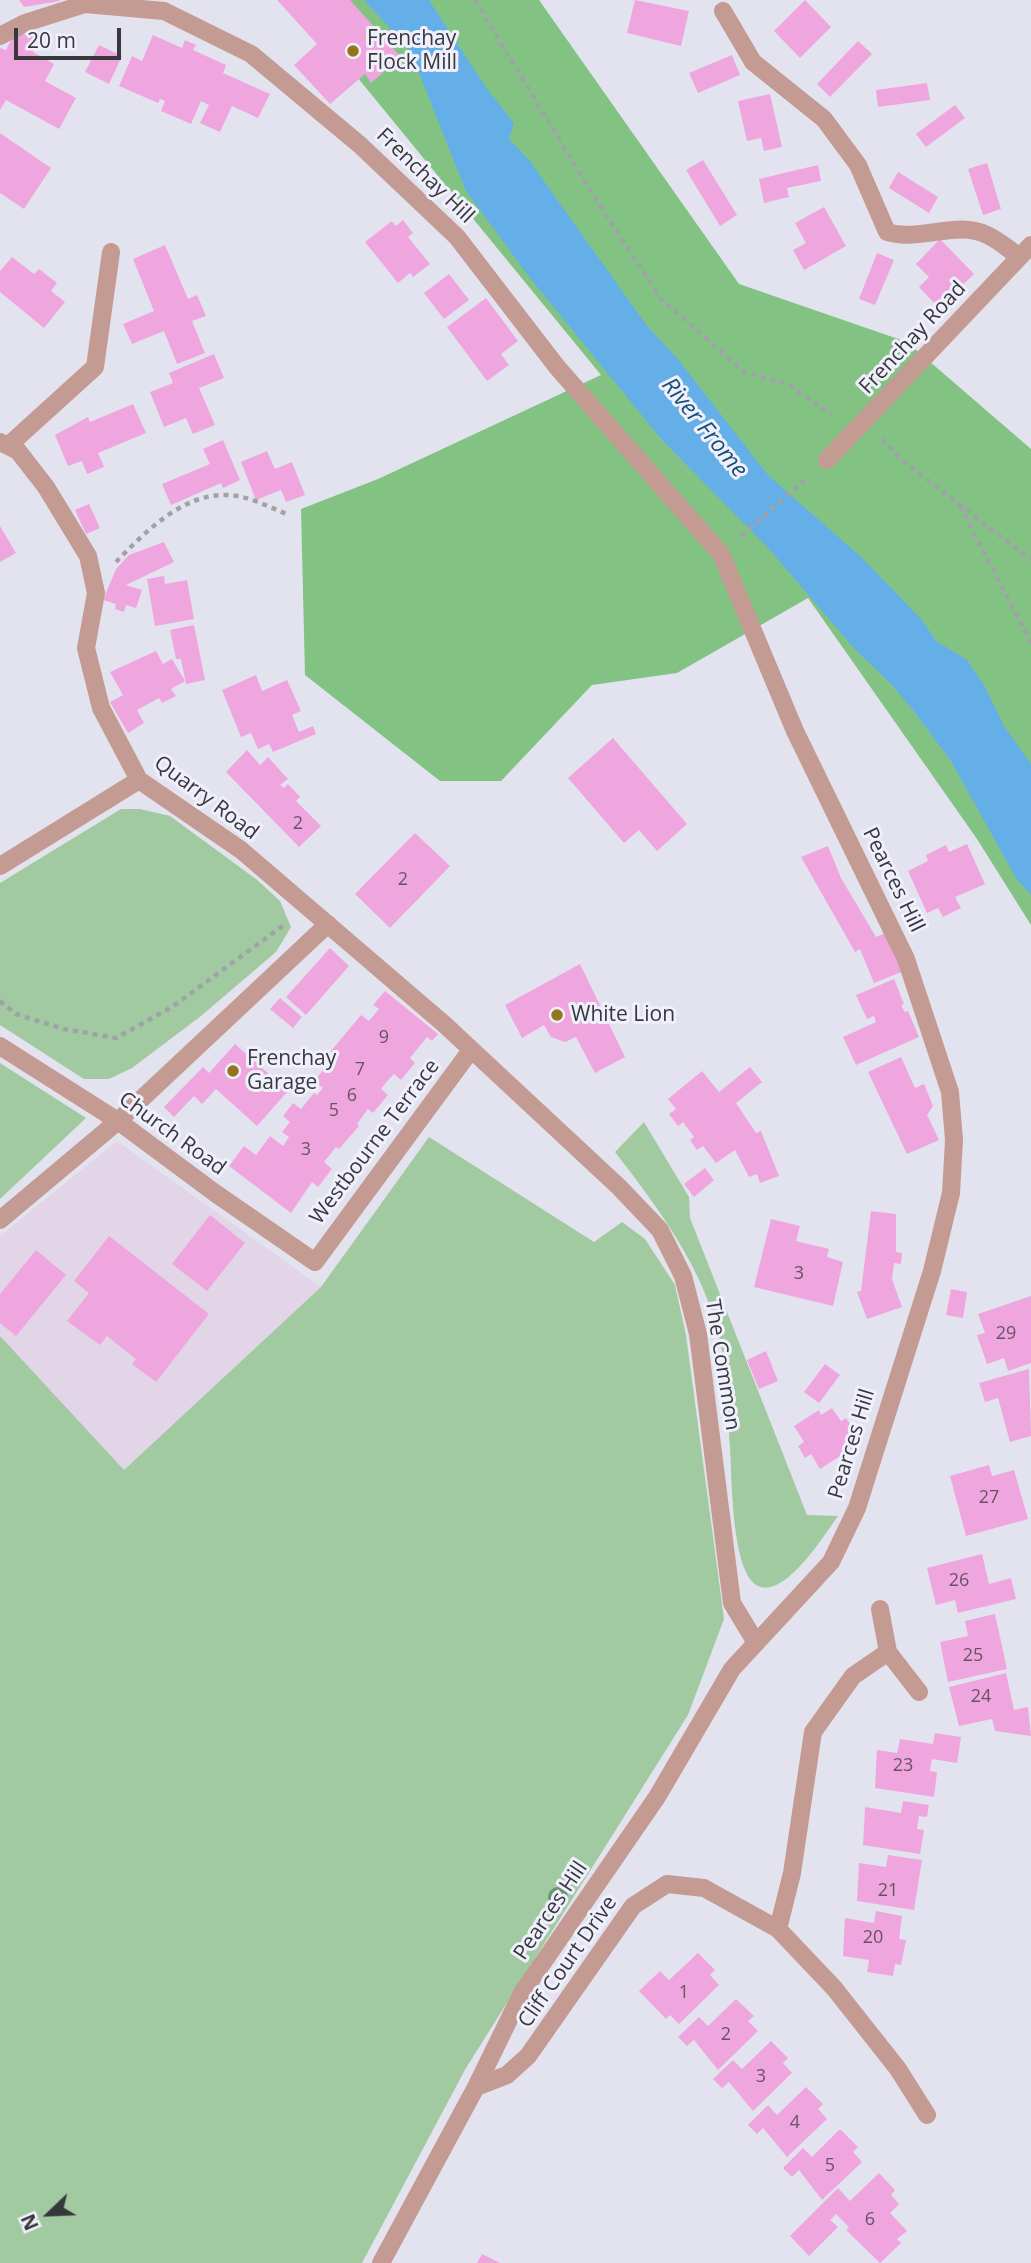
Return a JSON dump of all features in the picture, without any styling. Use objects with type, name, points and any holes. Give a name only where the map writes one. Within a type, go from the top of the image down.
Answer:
[{"type":"street","name":"Frenchay Hill","points":[[0,36],[25,23],[85,5],[164,11],[251,54],[360,145],[457,237],[557,367],[721,554]]},
{"type":"street","points":[[723,11],[754,62],[824,119],[858,165],[887,232],[903,237],[959,231],[985,233],[1025,251]]},
{"type":"street","name":"Frenchay Road","points":[[827,460],[861,428],[1025,251]]},
{"type":"street","points":[[4,443],[96,367],[111,252]]},
{"type":"street","name":"Quarry Road","points":[[4,443],[18,451],[46,487],[88,556],[96,593],[86,648],[101,708],[139,780],[241,850],[471,1050]]},
{"type":"street","name":"Pearces Hill","points":[[381,2263],[476,2087],[522,1993],[657,1797],[732,1670],[755,1641],[831,1562],[857,1508],[932,1272],[951,1193],[954,1140],[950,1092],[906,959],[795,731],[721,554]]},
{"type":"street","points":[[0,866],[139,780]]},
{"type":"street","points":[[0,1220],[118,1121],[328,925]]},
{"type":"street","name":"Church Road","points":[[0,1046],[118,1121],[315,1262]]},
{"type":"street","name":"The Common","points":[[471,1050],[620,1187],[660,1230],[683,1276],[698,1334],[732,1603],[755,1641]]},
{"type":"street","name":"Westbourne Terrace","points":[[315,1262],[471,1050]]},
{"type":"street","points":[[880,1609],[888,1652],[919,1692]]},
{"type":"street","points":[[778,1929],[792,1873],[813,1732],[853,1676],[888,1652]]},
{"type":"street","name":"Cliff Court Drive","points":[[476,2087],[508,2075],[528,2056],[633,1906],[667,1884],[704,1888],[778,1929],[834,1988],[898,2069],[927,2115]]},
{"type":"path","points":[[475,0],[588,187],[661,299],[746,373],[788,384],[861,428],[1031,559]]},
{"type":"path","points":[[737,540],[827,460]]},
{"type":"path","points":[[94,585],[135,542],[162,520],[180,508],[207,496],[241,497],[289,515]]},
{"type":"path","points":[[960,506],[1031,643]]},
{"type":"path","points":[[0,1001],[16,1013],[64,1029],[116,1038],[173,1007],[210,982],[306,907]]},
{"type":"shaded area","points":[[117,1141],[321,1287],[124,1470],[0,1337],[0,1236]]},
{"type":"green space","points":[[294,0],[539,0],[739,284],[907,342],[1031,449],[1031,925],[977,839],[808,598],[677,673],[592,685],[501,781],[440,781],[305,675],[301,509],[378,479],[601,375]]},
{"type":"green space","points":[[121,809],[140,809],[170,816],[256,879],[280,901],[291,927],[276,952],[201,1016],[132,1068],[109,1079],[84,1079],[0,1025],[0,883]]},
{"type":"green space","points":[[0,1063],[86,1118],[0,1199]]},
{"type":"green space","points":[[644,1122],[689,1197],[690,1218],[807,1515],[838,1516],[803,1563],[780,1583],[769,1587],[758,1586],[749,1577],[738,1544],[725,1374],[710,1305],[684,1250],[615,1152]]},
{"type":"green space","points":[[429,1137],[594,1242],[622,1222],[645,1239],[675,1285],[686,1335],[724,1619],[688,1715],[466,2068],[362,2263],[0,2263],[0,1336],[124,1470],[321,1287]]},
{"type":"water","name":"River Frome","points":[[364,0],[429,0],[487,89],[514,123],[509,139],[529,160],[647,326],[677,358],[768,475],[861,557],[922,620],[936,641],[967,660],[984,685],[1004,726],[1031,764],[1031,895],[1016,878],[951,761],[913,710],[852,646],[770,550],[662,440],[530,278],[466,191],[410,50]]},
{"type":"building","points":[[19,0],[59,0],[60,1],[24,7]]},
{"type":"building","name":"Frenchay Flock Mill","points":[[277,0],[350,0],[401,57],[371,83],[365,74],[330,104],[294,65],[317,44]]},
{"type":"building","points":[[635,0],[689,11],[681,46],[627,33]]},
{"type":"building","points":[[805,0],[831,27],[800,58],[774,31]]},
{"type":"building","points":[[15,32],[40,38],[33,52],[54,64],[45,81],[76,98],[59,129],[6,100],[0,110],[0,48],[6,50]]},
{"type":"building","points":[[153,35],[182,48],[185,40],[196,45],[193,50],[226,65],[223,73],[270,94],[258,118],[232,106],[220,132],[200,123],[209,105],[201,101],[191,124],[161,111],[165,101],[160,99],[158,103],[119,86],[132,56],[142,61]]},
{"type":"building","points":[[858,41],[872,54],[830,97],[817,84]]},
{"type":"building","points":[[99,45],[122,56],[109,84],[85,72]]},
{"type":"building","points":[[732,55],[740,75],[698,93],[689,73]]},
{"type":"building","points":[[927,83],[930,100],[878,107],[876,90]]},
{"type":"building","points":[[770,94],[782,147],[764,151],[761,138],[747,141],[738,101]]},
{"type":"building","points":[[955,105],[965,118],[926,147],[916,134]]},
{"type":"building","points":[[0,133],[51,168],[24,209],[0,193]]},
{"type":"building","points":[[703,160],[737,215],[720,226],[686,170]]},
{"type":"building","points":[[987,163],[1001,209],[983,215],[968,169]]},
{"type":"building","points":[[818,165],[821,181],[787,188],[789,197],[764,203],[759,179]]},
{"type":"building","points":[[898,172],[938,197],[929,213],[889,188]]},
{"type":"building","points":[[824,207],[846,246],[804,270],[793,250],[806,243],[795,223]]},
{"type":"building","points":[[403,220],[413,233],[408,237],[430,264],[413,277],[410,273],[398,283],[365,242],[392,221],[396,226]]},
{"type":"building","points":[[940,239],[974,274],[939,308],[919,287],[929,277],[916,264]]},
{"type":"building","points":[[165,245],[188,299],[197,295],[206,316],[192,321],[205,353],[177,364],[164,331],[132,344],[123,324],[154,311],[133,259]]},
{"type":"building","points":[[877,253],[894,260],[875,305],[859,299]]},
{"type":"building","points":[[12,257],[34,274],[39,269],[57,283],[51,291],[65,302],[44,328],[0,292],[0,271]]},
{"type":"building","points":[[449,274],[469,300],[444,319],[424,293]]},
{"type":"building","points":[[486,298],[518,341],[501,354],[509,365],[487,381],[447,327]]},
{"type":"building","points":[[214,354],[224,378],[199,388],[215,425],[193,434],[186,418],[164,427],[150,392],[173,383],[169,373]]},
{"type":"building","points":[[133,404],[146,433],[98,453],[104,467],[87,474],[82,461],[68,466],[55,435],[88,417],[90,422]]},
{"type":"building","points":[[223,440],[240,480],[223,488],[221,483],[171,505],[162,484],[210,464],[203,449]]},
{"type":"building","points":[[267,451],[275,469],[292,462],[305,495],[286,502],[281,490],[256,500],[241,462]]},
{"type":"building","points":[[89,504],[100,528],[86,534],[75,510]]},
{"type":"building","points":[[0,526],[16,553],[0,562]]},
{"type":"building","points":[[164,542],[174,562],[126,585],[142,590],[136,608],[126,605],[124,612],[115,609],[116,604],[103,600],[116,569],[129,555]]},
{"type":"building","points":[[164,576],[165,584],[187,580],[194,619],[155,626],[147,579]]},
{"type":"building","points":[[194,625],[205,680],[186,684],[181,659],[176,659],[170,630]]},
{"type":"building","points":[[156,651],[163,664],[172,659],[185,681],[171,689],[176,696],[162,703],[159,698],[137,710],[144,723],[128,733],[110,702],[123,695],[110,672]]},
{"type":"building","points":[[256,675],[262,691],[287,680],[301,711],[292,715],[299,732],[313,726],[316,734],[273,752],[269,744],[258,749],[251,733],[241,737],[222,690]]},
{"type":"building","points":[[613,738],[687,824],[657,851],[639,830],[624,843],[568,778]]},
{"type":"building","points":[[247,750],[260,765],[268,757],[288,779],[280,785],[284,788],[288,784],[300,797],[296,801],[321,826],[299,847],[226,772]]},
{"type":"building","points":[[415,833],[450,866],[390,928],[355,894]]},
{"type":"building","points":[[967,844],[985,884],[955,897],[961,908],[943,917],[938,908],[927,913],[908,871],[928,861],[926,855],[946,845],[949,852]]},
{"type":"building","points":[[828,846],[841,878],[876,937],[888,932],[904,971],[874,983],[860,949],[855,952],[801,857]]},
{"type":"building","points":[[330,948],[349,966],[306,1015],[286,997]]},
{"type":"building","name":"White Lion","points":[[580,964],[625,1057],[595,1073],[576,1037],[565,1042],[551,1037],[544,1025],[522,1038],[505,1005]]},
{"type":"building","points":[[894,979],[904,1004],[901,1005],[905,1012],[908,1011],[919,1037],[856,1065],[843,1037],[876,1022],[874,1016],[867,1019],[856,995]]},
{"type":"building","points":[[385,991],[438,1034],[432,1041],[427,1037],[410,1058],[415,1063],[401,1080],[394,1074],[389,1079],[381,1089],[388,1095],[373,1113],[368,1109],[357,1124],[359,1126],[339,1149],[336,1147],[324,1162],[332,1169],[318,1187],[312,1182],[291,1213],[229,1166],[244,1146],[256,1155],[270,1136],[283,1146],[289,1137],[282,1132],[290,1122],[283,1116],[293,1103],[301,1109],[314,1093],[317,1095],[323,1088],[314,1081],[330,1062],[325,1058],[361,1015],[369,1021],[379,1009],[373,1005]]},
{"type":"building","points":[[280,998],[302,1017],[293,1028],[270,1009]]},
{"type":"building","points":[[235,1044],[288,1091],[257,1126],[216,1089],[202,1104],[194,1096],[174,1117],[164,1107],[203,1067],[209,1073]]},
{"type":"building","points":[[901,1057],[915,1088],[924,1084],[933,1106],[927,1115],[939,1140],[907,1154],[868,1072]]},
{"type":"building","points":[[750,1067],[762,1082],[736,1103],[756,1133],[761,1131],[779,1176],[760,1183],[757,1174],[749,1177],[735,1150],[716,1163],[703,1146],[697,1150],[690,1140],[694,1137],[683,1122],[678,1126],[669,1114],[676,1109],[668,1099],[702,1071],[719,1092]]},
{"type":"building","points":[[705,1168],[714,1180],[694,1197],[684,1184]]},
{"type":"building","points":[[871,1211],[896,1214],[896,1252],[902,1253],[901,1264],[894,1263],[892,1279],[902,1307],[867,1319],[857,1292],[861,1291]]},
{"type":"building","points":[[210,1215],[245,1243],[207,1291],[172,1264]]},
{"type":"building","points":[[771,1219],[800,1226],[796,1241],[829,1249],[827,1257],[843,1262],[833,1306],[754,1287]]},
{"type":"building","points":[[109,1236],[209,1314],[156,1382],[132,1364],[136,1359],[107,1336],[100,1345],[67,1321],[89,1293],[74,1281]]},
{"type":"building","points":[[36,1250],[66,1275],[16,1336],[0,1323],[0,1294]]},
{"type":"building","points":[[951,1289],[967,1292],[963,1318],[946,1315]]},
{"type":"building","points":[[1031,1296],[1031,1363],[1008,1371],[1004,1358],[987,1364],[977,1335],[985,1333],[978,1314]]},
{"type":"building","points":[[766,1351],[778,1381],[759,1389],[747,1360]]},
{"type":"building","points":[[825,1364],[840,1375],[819,1403],[804,1392]]},
{"type":"building","points":[[1029,1369],[1031,1436],[1010,1442],[998,1398],[985,1402],[979,1383]]},
{"type":"building","points":[[832,1408],[841,1421],[846,1418],[862,1442],[820,1469],[811,1454],[805,1458],[798,1446],[804,1442],[794,1426],[819,1410],[821,1415]]},
{"type":"building","points":[[989,1465],[992,1476],[1014,1470],[1028,1519],[966,1536],[950,1476]]},
{"type":"building","points":[[982,1554],[989,1584],[1011,1578],[1016,1599],[958,1613],[955,1600],[936,1605],[927,1568]]},
{"type":"building","points":[[995,1614],[1007,1669],[948,1682],[940,1642],[968,1636],[965,1621]]},
{"type":"building","points":[[1006,1673],[1014,1710],[1028,1707],[1031,1736],[995,1731],[992,1719],[959,1726],[949,1687]]},
{"type":"building","points":[[935,1733],[961,1737],[957,1763],[932,1759],[930,1771],[937,1772],[934,1797],[875,1788],[877,1750],[897,1753],[900,1739],[933,1744]]},
{"type":"building","points":[[903,1801],[929,1805],[927,1817],[919,1816],[917,1829],[924,1830],[920,1854],[863,1845],[865,1807],[901,1813]]},
{"type":"building","points":[[888,1855],[922,1860],[914,1910],[857,1901],[859,1863],[886,1867]]},
{"type":"building","points":[[876,1911],[902,1916],[899,1939],[906,1940],[901,1965],[895,1964],[893,1976],[867,1972],[869,1960],[843,1956],[845,1918],[874,1923]]},
{"type":"building","points":[[698,1953],[715,1970],[710,1975],[719,1985],[679,2024],[670,2015],[666,2019],[639,1991],[660,1971],[669,1980]]},
{"type":"building","points":[[736,1999],[754,2016],[748,2021],[758,2031],[718,2070],[694,2040],[687,2046],[678,2037],[699,2017],[708,2026]]},
{"type":"building","points":[[771,2041],[788,2058],[783,2063],[792,2073],[753,2111],[729,2082],[722,2088],[713,2079],[733,2060],[742,2069]]},
{"type":"building","points":[[806,2087],[823,2104],[818,2109],[827,2119],[787,2157],[763,2128],[757,2134],[748,2125],[768,2105],[777,2115]]},
{"type":"building","points":[[840,2129],[858,2147],[853,2152],[862,2162],[822,2200],[799,2170],[792,2177],[783,2168],[803,2148],[812,2157]]},
{"type":"building","points":[[879,2173],[895,2190],[891,2195],[899,2204],[890,2213],[907,2231],[897,2239],[901,2243],[880,2263],[846,2230],[849,2227],[836,2214],[830,2220],[838,2227],[809,2256],[790,2236],[838,2188],[850,2201]]},
{"type":"building","points":[[482,2254],[500,2263],[477,2263]]},
{"type":"place","name":"Frenchay Flock Mill","points":[[353,51]]},
{"type":"place","name":"White Lion","points":[[557,1015]]},
{"type":"place","name":"Frenchay Garage","points":[[233,1071]]}]
